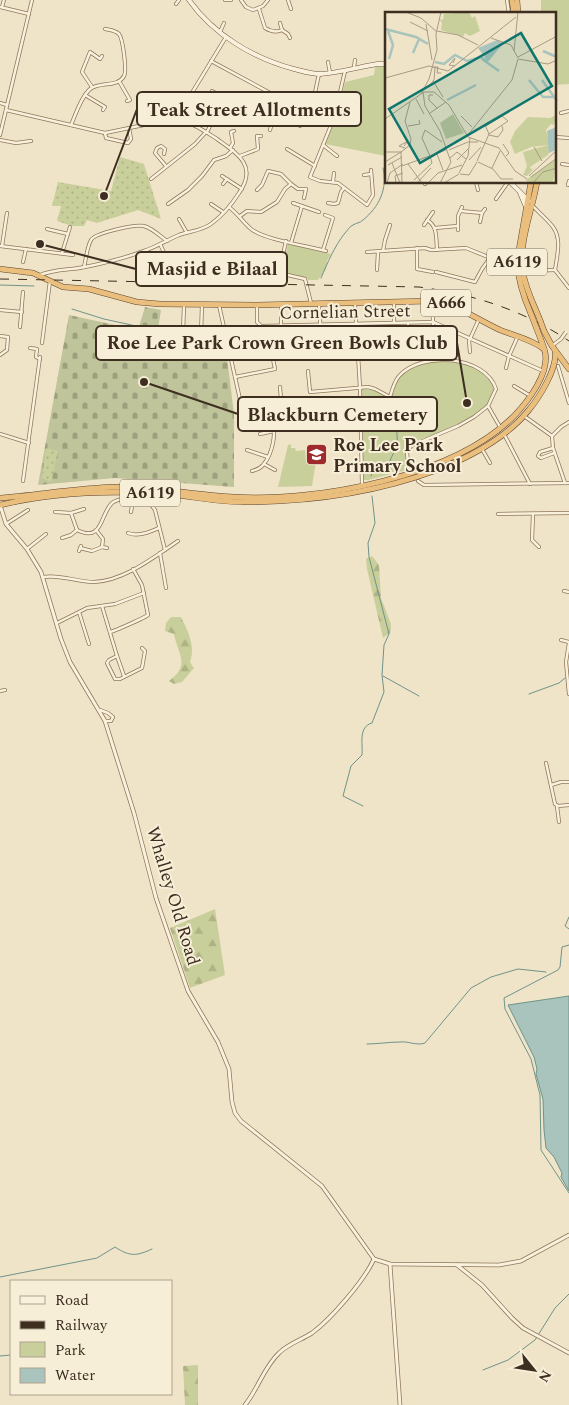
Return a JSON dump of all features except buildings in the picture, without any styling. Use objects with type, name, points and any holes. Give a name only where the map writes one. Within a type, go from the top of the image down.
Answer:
[{"type":"highway","name":"A6119","points":[[0,504],[62,495],[113,491],[244,502],[331,497],[418,477],[482,449],[504,434],[524,416],[537,399],[556,365],[553,348],[544,331],[528,289],[520,261],[536,184]]},
{"type":"highway","name":"A6119","points":[[0,498],[61,490],[118,487],[149,488],[233,497],[362,489],[468,450],[500,429],[524,406],[531,396],[543,370],[545,352],[521,292],[518,273],[530,186]]},
{"type":"highway","name":"A666","points":[[0,269],[33,272],[64,287],[89,289],[137,302],[184,305],[281,305],[432,301],[451,305],[528,340],[545,352],[548,362],[556,365]]},
{"type":"highway","name":"A666","points":[[528,340],[541,340],[553,348]]},
{"type":"highway","points":[[545,352],[547,348],[553,348],[568,368]]},
{"type":"highway","points":[[556,365],[560,362],[568,368]]},
{"type":"main road","points":[[189,0],[226,37],[270,62],[319,74],[385,64]]},
{"type":"main road","points":[[511,184],[528,199],[532,205],[526,207],[520,193]]},
{"type":"main road","points":[[520,193],[530,186]]},
{"type":"street","points":[[4,0],[1,7],[29,14]]},
{"type":"street","points":[[0,135],[32,0]]},
{"type":"street","points":[[176,4],[179,0]]},
{"type":"street","points":[[225,0],[232,0]]},
{"type":"street","points":[[241,0],[249,9],[253,10],[259,9],[268,0]]},
{"type":"street","points":[[288,0],[291,9]]},
{"type":"street","points":[[259,9],[265,28],[271,31],[282,30],[290,38]]},
{"type":"street","points":[[220,32],[224,23]]},
{"type":"street","points":[[280,23],[282,30]]},
{"type":"street","points":[[72,125],[86,95],[92,88],[119,81],[125,76],[126,71],[121,37],[114,31],[105,29]]},
{"type":"street","points":[[178,120],[187,101],[226,37]]},
{"type":"street","points":[[92,88],[82,72],[90,52],[100,59],[102,56]]},
{"type":"street","points":[[354,68],[355,60]]},
{"type":"street","points":[[212,61],[242,79],[272,93],[275,98],[270,130]]},
{"type":"street","points":[[328,62],[330,73]]},
{"type":"street","points":[[345,70],[334,118],[310,177],[333,182],[367,205],[373,194],[371,170]]},
{"type":"street","points":[[300,126],[313,102],[319,74]]},
{"type":"street","points":[[119,81],[130,100],[127,101]]},
{"type":"street","points":[[211,91],[272,124]]},
{"type":"street","points":[[86,95],[105,107],[103,110]]},
{"type":"street","points":[[0,103],[7,105]]},
{"type":"street","points":[[6,110],[105,133],[168,120],[178,120],[206,132],[232,149],[240,156],[246,166],[247,179],[242,189],[212,223],[144,252],[84,267],[40,275]]},
{"type":"street","points":[[561,113],[569,111]]},
{"type":"street","points":[[151,180],[195,144],[210,126],[209,122]]},
{"type":"street","points":[[105,133],[106,138],[128,143],[132,139],[129,128]]},
{"type":"street","points":[[168,204],[188,190],[214,160],[226,156],[232,149],[231,132],[234,131]]},
{"type":"street","points":[[240,156],[258,149],[257,136],[261,136]]},
{"type":"street","points":[[556,137],[569,138]]},
{"type":"street","points":[[0,140],[16,143],[31,140]]},
{"type":"street","points":[[323,144],[337,156]]},
{"type":"street","points":[[164,154],[166,151],[161,146],[157,148],[155,153],[166,166]]},
{"type":"street","points":[[287,149],[314,166]]},
{"type":"street","points":[[562,164],[569,165]]},
{"type":"street","points":[[265,167],[268,170],[281,174],[298,188],[306,189],[304,198]]},
{"type":"street","points":[[257,190],[262,185],[268,170]]},
{"type":"street","points":[[333,182],[334,173]]},
{"type":"street","points":[[364,175],[371,174]]},
{"type":"street","points":[[222,176],[242,189]]},
{"type":"street","points":[[223,184],[227,179]]},
{"type":"street","points":[[240,216],[247,211],[261,212],[277,202],[285,189],[291,184]]},
{"type":"street","points":[[476,184],[478,190]]},
{"type":"street","points":[[496,199],[507,184]]},
{"type":"street","points":[[328,203],[338,203],[344,188]]},
{"type":"street","points":[[293,203],[319,212]]},
{"type":"street","points":[[211,204],[223,212]]},
{"type":"street","points":[[532,205],[556,231],[558,247],[555,270],[569,288]]},
{"type":"street","points":[[229,206],[257,232],[325,250],[333,218],[325,215]]},
{"type":"street","points":[[291,242],[302,206]]},
{"type":"street","points":[[435,228],[458,228],[458,216],[461,209],[482,213]]},
{"type":"street","points":[[480,222],[485,209]]},
{"type":"street","points":[[424,225],[433,212]]},
{"type":"street","points":[[6,213],[1,246],[73,255]]},
{"type":"street","points":[[179,218],[187,233]]},
{"type":"street","points":[[428,220],[435,228],[437,250]]},
{"type":"street","points":[[384,251],[390,225]]},
{"type":"street","points":[[84,267],[90,242],[94,237],[102,234],[126,227],[143,226],[154,231],[167,241]]},
{"type":"street","points":[[331,226],[335,227]]},
{"type":"street","points":[[62,253],[70,227]]},
{"type":"street","points":[[47,230],[68,234]]},
{"type":"street","points":[[286,241],[279,273],[305,279],[311,304]]},
{"type":"street","points":[[160,244],[168,261]]},
{"type":"street","points":[[367,252],[417,248],[437,250],[467,248],[490,258],[520,261]]},
{"type":"street","points":[[417,248],[418,271],[435,272],[475,282],[490,258]]},
{"type":"street","points":[[23,262],[26,250]]},
{"type":"street","points":[[378,252],[378,270]]},
{"type":"street","points":[[522,271],[555,270]]},
{"type":"street","points":[[42,343],[50,281]]},
{"type":"street","points":[[20,327],[23,292]]},
{"type":"street","points":[[432,301],[435,360]]},
{"type":"street","points":[[394,303],[394,323]]},
{"type":"street","points":[[292,353],[291,357],[311,355],[318,348],[320,343],[319,304]]},
{"type":"street","points":[[355,304],[360,388],[362,489]]},
{"type":"street","points":[[183,333],[184,305]]},
{"type":"street","points":[[201,334],[202,305]]},
{"type":"street","points":[[219,305],[241,404],[256,414],[269,419],[273,424],[275,439],[268,457],[259,469],[252,471]]},
{"type":"street","name":"Cornelian Street","points":[[257,305],[258,324],[261,326],[433,322],[543,370]]},
{"type":"street","points":[[281,305],[282,326]]},
{"type":"street","points":[[0,310],[22,312]]},
{"type":"street","points":[[470,352],[470,338],[479,319]]},
{"type":"street","points":[[408,323],[408,344]]},
{"type":"street","points":[[553,348],[569,328]]},
{"type":"street","points":[[320,335],[357,333]]},
{"type":"street","points":[[0,336],[8,337],[7,350],[0,355]]},
{"type":"street","points":[[506,368],[518,336]]},
{"type":"street","points":[[230,351],[260,346],[262,352]]},
{"type":"street","points":[[23,480],[40,358],[36,357],[37,349],[30,348]]},
{"type":"street","points":[[235,377],[275,369],[273,359]]},
{"type":"street","points":[[308,371],[310,392],[368,387],[390,397],[395,381],[403,372],[424,361],[457,362],[484,372],[493,382],[496,389],[488,406],[458,426],[411,446],[407,452],[409,473]]},
{"type":"street","points":[[556,365],[569,403]]},
{"type":"street","points":[[514,386],[531,396]]},
{"type":"street","points":[[246,408],[251,404],[282,399],[280,387]]},
{"type":"street","points":[[293,407],[360,404]]},
{"type":"street","points":[[488,406],[500,429]]},
{"type":"street","points":[[248,426],[256,414]]},
{"type":"street","points":[[269,419],[277,415],[292,423]]},
{"type":"street","points":[[524,416],[552,436]]},
{"type":"street","points":[[418,481],[424,485],[567,483],[553,448],[552,436],[561,426],[569,422]]},
{"type":"street","points":[[293,430],[361,426]]},
{"type":"street","points":[[260,434],[274,431]]},
{"type":"street","points":[[0,434],[29,443]]},
{"type":"street","points":[[504,434],[530,484]]},
{"type":"street","points":[[553,448],[540,452],[538,456],[541,458],[555,453]]},
{"type":"street","points":[[482,449],[490,462]]},
{"type":"street","points":[[247,450],[268,457]]},
{"type":"street","points":[[264,464],[275,470]]},
{"type":"street","points":[[77,530],[87,533],[96,530],[103,522],[111,504],[118,500],[146,502],[154,507],[165,550]]},
{"type":"street","points":[[131,512],[134,509],[133,500]]},
{"type":"street","name":"Whalley Old Road","points":[[0,504],[6,524],[27,549],[44,577],[70,662],[105,721],[134,813],[156,898],[188,991],[218,1042],[229,1069],[234,1109],[241,1121],[322,1186],[374,1259]]},
{"type":"street","points":[[55,512],[71,512],[84,509]]},
{"type":"street","points":[[6,524],[28,510]]},
{"type":"street","points":[[71,512],[77,530]]},
{"type":"street","points":[[533,513],[532,540],[539,547]]},
{"type":"street","points":[[498,514],[569,513]]},
{"type":"street","points":[[128,533],[131,535],[142,534],[159,528]]},
{"type":"street","points":[[62,538],[71,535],[77,530]]},
{"type":"street","points":[[96,530],[104,539],[102,547]]},
{"type":"street","points":[[27,549],[46,534]]},
{"type":"street","points":[[44,577],[52,575],[76,581],[106,581],[133,569],[178,541]]},
{"type":"street","points":[[80,548],[92,551],[102,547],[107,548]]},
{"type":"street","points":[[160,553],[166,588]]},
{"type":"street","points":[[110,632],[147,617],[149,612],[144,593],[133,569]]},
{"type":"street","points":[[564,591],[569,592]]},
{"type":"street","points":[[57,623],[87,608],[115,604],[144,593]]},
{"type":"street","points":[[102,606],[124,677]]},
{"type":"street","points":[[79,612],[89,644]]},
{"type":"street","points":[[562,640],[569,642],[566,662],[569,694]]},
{"type":"street","points":[[117,656],[108,661],[107,666],[116,679],[124,677],[142,667],[145,651],[142,648]]},
{"type":"street","points":[[0,691],[5,690]]},
{"type":"street","points":[[100,710],[113,717],[110,722],[105,721]]},
{"type":"street","points":[[546,763],[559,822]]},
{"type":"street","points":[[551,785],[569,782]]},
{"type":"street","points":[[557,806],[569,805]]},
{"type":"street","points":[[245,1405],[254,1394],[276,1356],[286,1347],[296,1343],[320,1327],[367,1274],[374,1259],[390,1264],[499,1266],[521,1261],[569,1235]]},
{"type":"street","points":[[390,1264],[400,1405]]},
{"type":"street","points":[[456,1265],[482,1285],[512,1318],[533,1335],[569,1353]]},
{"type":"green space","points":[[541,0],[569,0],[569,84],[556,85],[556,12],[541,12]]},
{"type":"green space","points":[[375,67],[385,67],[385,156],[325,144],[336,119],[345,82],[374,75]]},
{"type":"green space","points":[[120,157],[144,164],[161,219],[138,210],[97,223],[87,220],[84,226],[72,226],[57,221],[61,206],[52,206],[58,182],[111,191]]},
{"type":"green space","points":[[288,244],[331,254],[327,261],[326,269],[318,280],[308,280],[307,278],[282,272]]},
{"type":"green space","points":[[145,307],[161,310],[157,336],[225,341],[234,414],[234,487],[115,478],[38,485],[69,315],[138,330]]},
{"type":"green space","points":[[436,361],[465,364],[484,373],[490,379],[495,389],[490,401],[470,418],[441,432],[413,442],[405,454],[407,470],[364,480],[362,389],[376,391],[387,398],[392,397],[396,382],[401,376],[413,368]]},
{"type":"green space","points":[[291,444],[291,448],[295,448],[296,451],[305,450],[306,458],[311,458],[311,461],[316,462],[312,486],[278,487],[288,445]]},
{"type":"green space","points":[[46,448],[58,451],[51,482],[42,478]]},
{"type":"green space","points":[[372,556],[379,565],[381,598],[391,624],[390,633],[383,638],[367,569],[366,559]]},
{"type":"green space","points":[[171,617],[181,617],[186,628],[192,645],[190,662],[194,668],[182,682],[174,684],[169,681],[180,670],[181,659],[174,634],[165,631],[166,623]]},
{"type":"green space","points":[[215,909],[225,975],[190,988],[170,928]]},
{"type":"green space","points":[[198,1365],[198,1405],[185,1405],[183,1366]]},
{"type":"water","points":[[569,996],[569,1191],[561,1177],[562,1173],[554,1157],[546,1148],[543,1099],[536,1074],[537,1069],[534,1057],[508,1005]]},
{"type":"waterway","points":[[321,278],[334,249],[345,233],[351,226],[369,215],[378,203],[383,190],[383,168]]},
{"type":"waterway","points":[[0,285],[34,286]]},
{"type":"waterway","points":[[72,309],[136,326]]},
{"type":"waterway","points":[[229,333],[250,334],[280,342],[297,341],[315,347]]},
{"type":"waterway","points":[[181,337],[224,337]]},
{"type":"waterway","points":[[320,349],[337,360]]},
{"type":"waterway","points":[[371,476],[373,470],[390,461],[397,442],[396,429],[391,418],[374,401]]},
{"type":"waterway","points":[[363,806],[343,796],[351,766],[362,755],[363,732],[372,723],[384,692],[382,675],[384,645],[389,634],[369,557],[368,543],[375,523],[372,496]]},
{"type":"waterway","points":[[383,676],[419,696]]},
{"type":"waterway","points":[[529,694],[559,683],[565,678]]},
{"type":"waterway","points":[[569,917],[565,926],[569,929]]},
{"type":"waterway","points":[[569,945],[562,947],[558,970],[504,998],[505,1009],[531,1059],[540,1095],[541,1150],[569,1193]]},
{"type":"waterway","points":[[367,1044],[425,1043],[471,988],[491,977],[518,969],[546,972]]},
{"type":"waterway","points":[[0,1277],[97,1258],[115,1247],[129,1254],[142,1253],[152,1249]]},
{"type":"waterway","points":[[483,1370],[508,1360],[535,1340],[555,1308],[569,1294]]},
{"type":"waterway","points":[[0,1356],[10,1355]]},
{"type":"railway","points":[[0,279],[419,287],[459,294],[497,305],[534,320],[569,341]]},
{"type":"place","name":"Teak Street Allotments","points":[[104,196]]},
{"type":"place","name":"Masjid e Bilaal","points":[[40,244]]},
{"type":"place","name":"Blackburn Cemetery","points":[[144,382]]},
{"type":"place","name":"Roe Lee Park Crown Green Bowls Club","points":[[467,403]]},
{"type":"place","name":"Roe Lee Park Primary School","points":[[317,455]]}]
